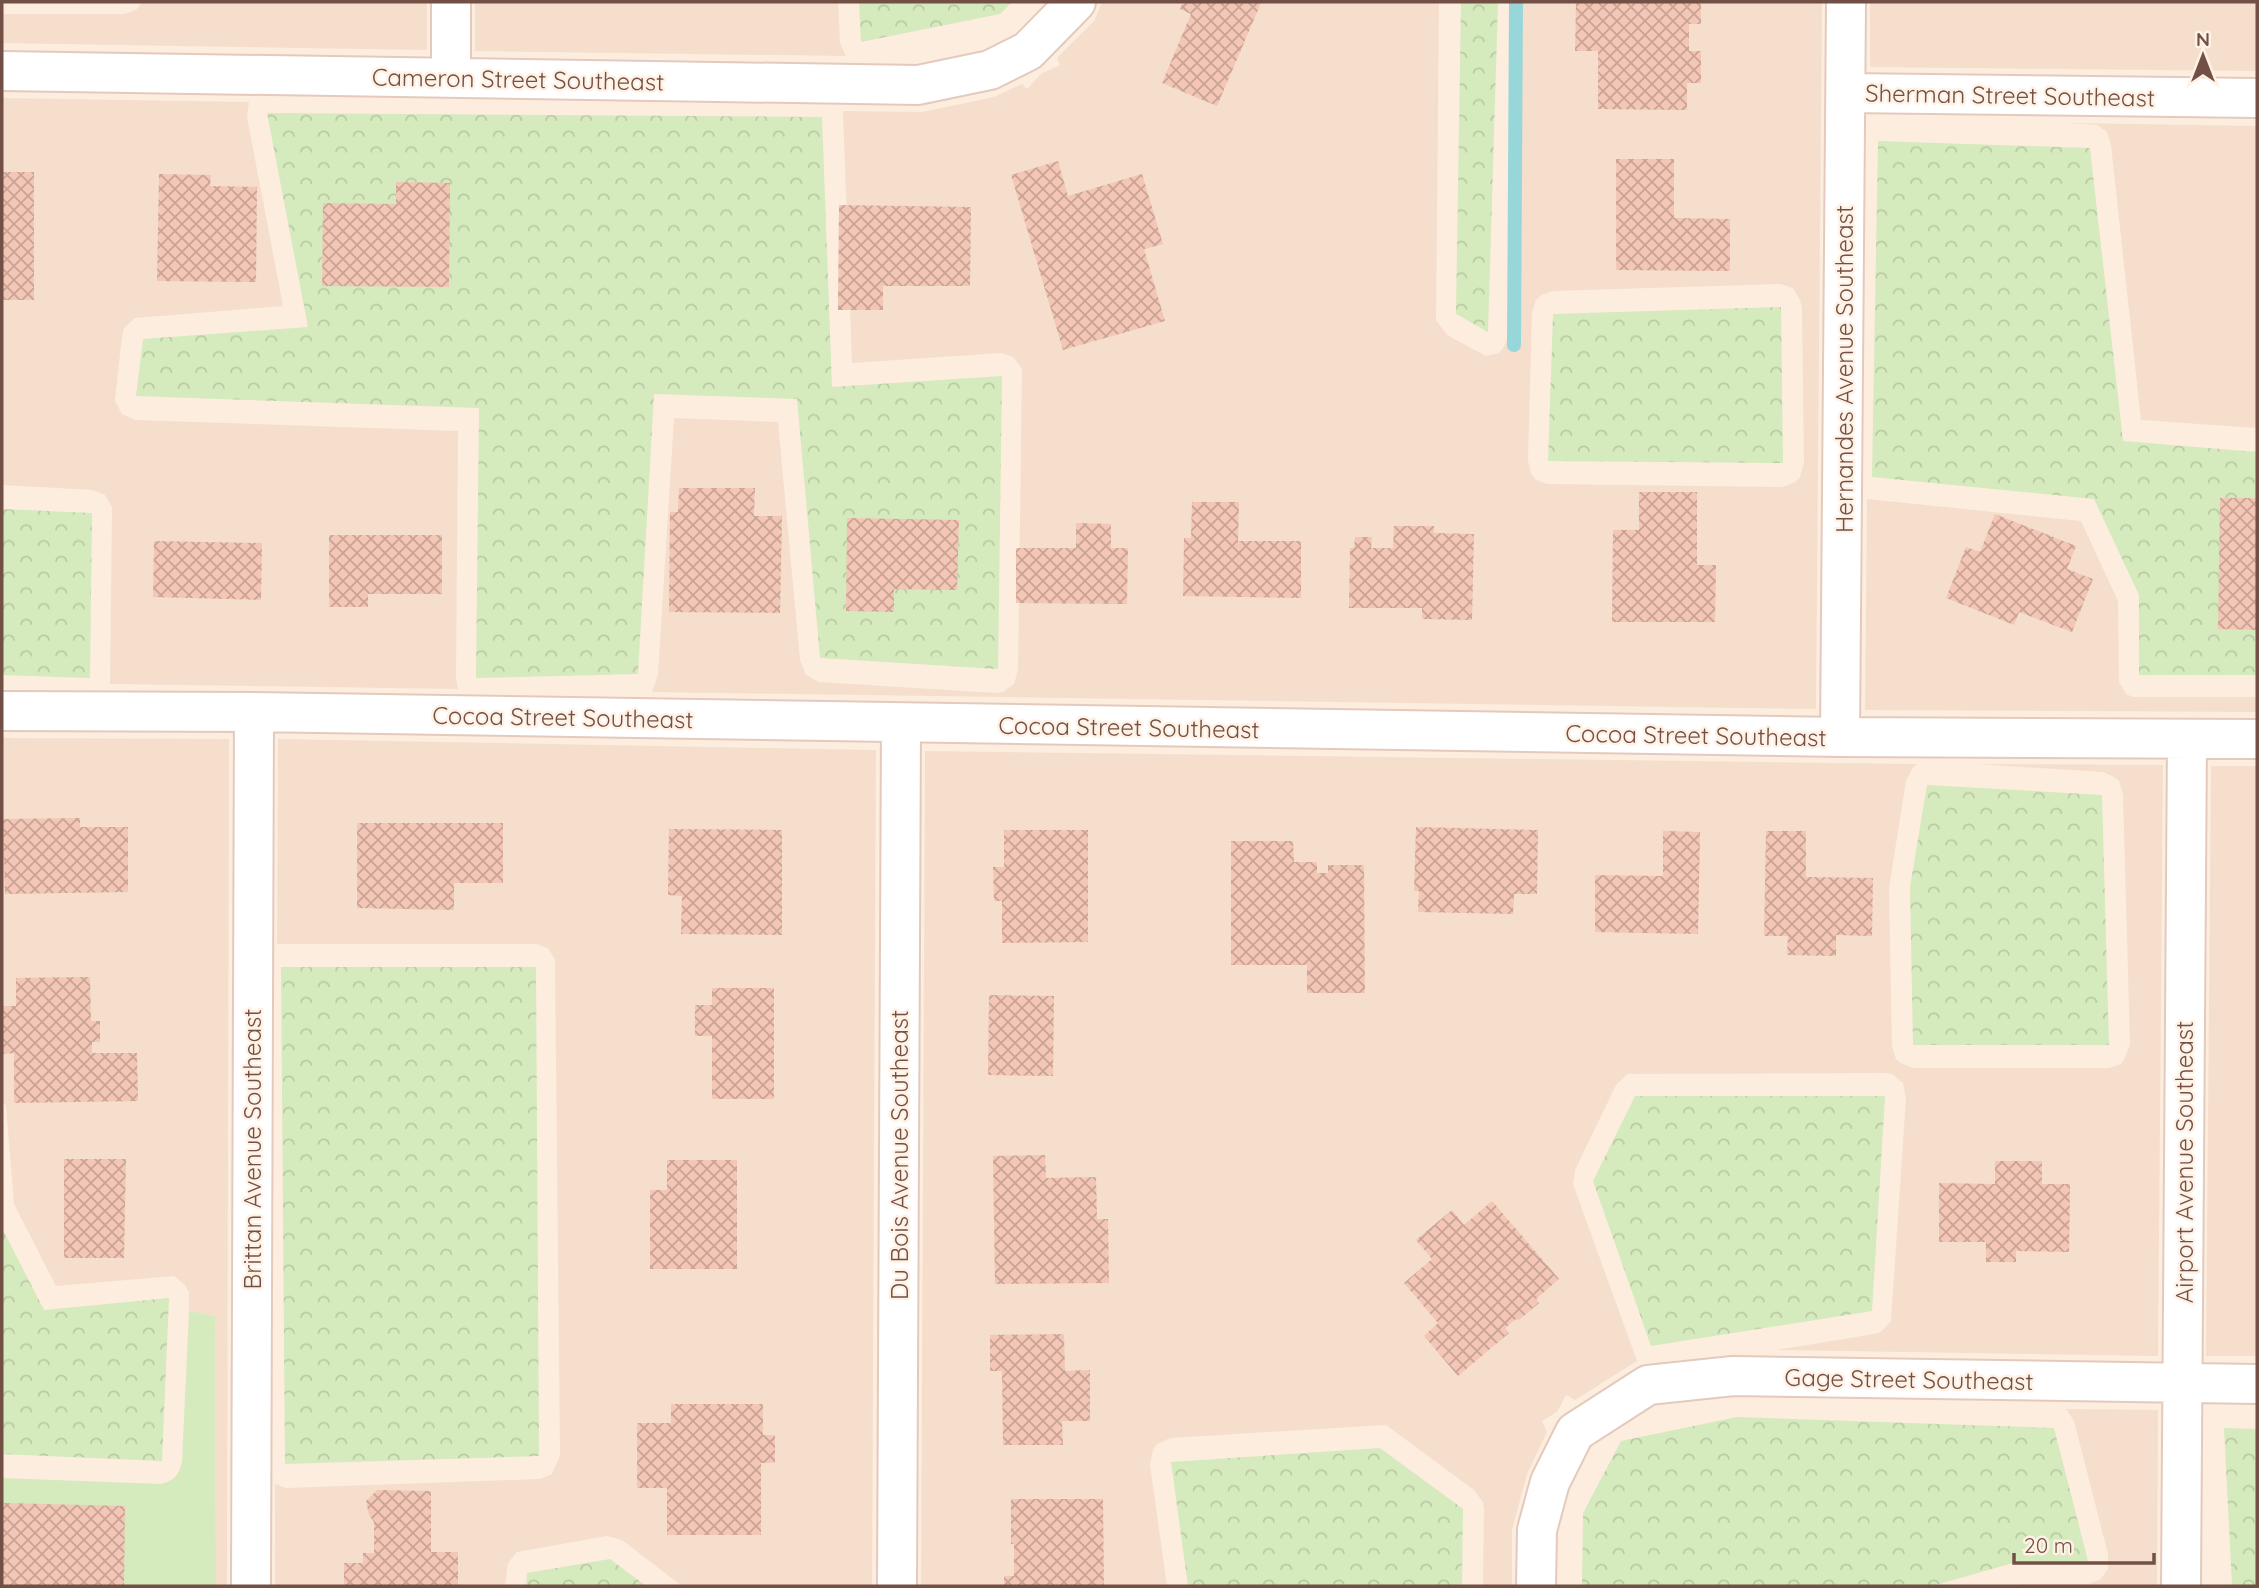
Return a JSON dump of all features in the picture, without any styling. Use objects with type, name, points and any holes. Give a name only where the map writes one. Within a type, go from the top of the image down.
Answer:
[{"type":"street","points":[[451,2],[451,78]]},
{"type":"street","name":"Cameron Street Southeast","points":[[2,71],[918,85],[990,70],[1028,51],[1076,2]]},
{"type":"street","name":"Hernandes Avenue Southeast","points":[[1840,737],[1846,2]]},
{"type":"street","name":"Sherman Street Southeast","points":[[1846,93],[2257,98]]},
{"type":"street","name":"Cocoa Street Southeast","points":[[2,711],[254,712],[1840,737],[2257,739]]},
{"type":"street","name":"Brittan Avenue Southeast","points":[[251,1586],[254,712]]},
{"type":"street","name":"Du Bois Avenue Southeast","points":[[897,1586],[901,724]]},
{"type":"street","name":"Airport Avenue Southeast","points":[[2181,1586],[2187,738]]},
{"type":"street","name":"Gage Street Southeast","points":[[1536,1586],[1537,1531],[1550,1482],[1575,1432],[1648,1385],[1733,1376],[2257,1384]]},
{"type":"shaded area","points":[[142,2],[427,2],[427,50],[2,43],[2,14],[124,14],[136,10]]},
{"type":"shaded area","points":[[475,2],[838,2],[840,43],[846,56],[475,51]]},
{"type":"shaded area","points":[[1102,2],[1439,2],[1436,320],[1447,335],[1486,356],[1499,353],[1509,333],[1519,2],[1822,2],[1816,709],[652,692],[658,675],[674,418],[778,422],[800,660],[806,675],[819,682],[996,693],[1003,692],[1014,684],[1018,670],[1022,369],[1013,357],[1001,353],[852,363],[843,111],[922,112],[994,97],[1022,84],[1027,89],[1041,74],[1060,65],[1057,58],[1094,21]],"holes":[[[1780,284],[1793,288],[1802,307],[1804,463],[1800,477],[1795,482],[1783,487],[1548,484],[1536,480],[1531,474],[1528,460],[1532,313],[1536,300],[1541,295],[1553,291]]]},
{"type":"shaded area","points":[[1870,2],[2257,2],[2257,71],[1870,67]]},
{"type":"shaded area","points":[[2,98],[249,102],[247,117],[283,306],[135,318],[124,328],[122,336],[115,401],[122,414],[135,420],[458,431],[458,689],[110,684],[112,507],[105,495],[93,490],[2,485]]},
{"type":"shaded area","points":[[2069,123],[2257,126],[2257,428],[2141,420],[2111,145],[2107,132],[2097,125]]},
{"type":"shaded area","points":[[1867,499],[2081,521],[2118,601],[2119,682],[2126,694],[2133,697],[2257,697],[2257,712],[1865,710]]},
{"type":"shaded area","points":[[2,738],[229,739],[227,1586],[216,1586],[215,1316],[189,1311],[189,1292],[174,1276],[56,1286],[14,1204],[6,1106],[2,1101]]},
{"type":"shaded area","points":[[278,739],[876,750],[872,1586],[682,1586],[622,1540],[607,1536],[517,1552],[508,1563],[505,1586],[275,1586],[275,1484],[286,1488],[540,1479],[552,1474],[560,1456],[555,960],[548,948],[536,944],[277,944]]},
{"type":"shaded area","points":[[925,751],[1917,764],[1906,781],[1889,888],[1892,1046],[1896,1059],[1913,1068],[2109,1068],[2121,1064],[2130,1044],[2123,795],[2119,781],[2103,772],[1976,764],[2163,765],[2158,1356],[1776,1350],[1874,1334],[1881,1332],[1891,1321],[1906,1098],[1903,1083],[1892,1074],[1885,1073],[1627,1074],[1616,1085],[1575,1170],[1573,1184],[1637,1361],[1575,1400],[1566,1395],[1557,1412],[1542,1421],[1547,1432],[1527,1474],[1512,1530],[1512,1586],[1483,1586],[1484,1510],[1483,1502],[1474,1490],[1386,1425],[1170,1438],[1157,1444],[1150,1465],[1167,1586],[921,1586]]},
{"type":"shaded area","points":[[2211,766],[2257,766],[2257,1356],[2206,1356]]},
{"type":"shaded area","points":[[2066,1409],[2158,1410],[2157,1586],[2015,1586],[2088,1584],[2100,1580],[2108,1569],[2108,1554],[2074,1421]]},
{"type":"green space","points":[[859,2],[1012,2],[1000,14],[861,42]]},
{"type":"green space","points":[[1461,2],[1498,2],[1488,332],[1456,314]]},
{"type":"green space","points":[[267,113],[822,117],[832,387],[1002,376],[998,669],[820,658],[797,399],[654,394],[638,674],[476,678],[479,408],[136,396],[143,339],[308,327]]},
{"type":"green space","points":[[1878,141],[2090,148],[2123,441],[2257,452],[2257,675],[2139,675],[2139,595],[2094,499],[1872,477]]},
{"type":"green space","points":[[1781,307],[1783,463],[1548,461],[1553,314]]},
{"type":"green space","points":[[2,509],[92,513],[90,678],[2,675]]},
{"type":"green space","points":[[1927,785],[2102,795],[2109,1045],[1913,1045],[1910,887]]},
{"type":"green space","points":[[281,967],[536,967],[539,1456],[285,1464]]},
{"type":"green space","points":[[1635,1096],[1885,1096],[1872,1311],[1651,1346],[1593,1181]]},
{"type":"green space","points":[[2,1228],[44,1310],[169,1298],[162,1461],[2,1454]]},
{"type":"green space","points":[[189,1311],[215,1316],[216,1586],[2,1586],[2,1478],[161,1484],[173,1479],[177,1474],[182,1462]]},
{"type":"green space","points":[[1737,1417],[2054,1428],[2088,1561],[2020,1561],[1932,1586],[1582,1586],[1583,1513],[1621,1441]]},
{"type":"green space","points":[[2224,1428],[2257,1429],[2257,1586],[2232,1586]]},
{"type":"green space","points":[[1380,1448],[1463,1509],[1462,1586],[1188,1586],[1171,1462]]},
{"type":"green space","points":[[610,1559],[646,1586],[526,1586],[527,1573]]},
{"type":"building","points":[[1183,2],[1261,3],[1217,106],[1162,83],[1191,14],[1180,9]]},
{"type":"building","points":[[1576,2],[1701,2],[1701,24],[1689,24],[1689,51],[1701,51],[1701,83],[1687,83],[1687,110],[1598,109],[1598,51],[1575,51]]},
{"type":"building","points":[[1616,159],[1674,159],[1674,218],[1730,219],[1730,271],[1616,270]]},
{"type":"building","points":[[1058,161],[1068,196],[1142,174],[1163,244],[1144,249],[1165,321],[1063,350],[1011,175]]},
{"type":"building","points":[[2,172],[34,172],[34,300],[2,300]]},
{"type":"building","points":[[159,174],[211,175],[210,186],[257,187],[256,282],[157,281]]},
{"type":"building","points":[[396,182],[450,183],[449,287],[322,286],[323,203],[396,204]]},
{"type":"building","points":[[839,205],[971,207],[970,286],[883,286],[883,310],[838,310]]},
{"type":"building","points":[[679,488],[755,488],[754,516],[782,516],[780,613],[669,612],[670,512],[678,512]]},
{"type":"building","points":[[1639,492],[1697,492],[1697,565],[1716,565],[1715,622],[1612,622],[1613,530],[1639,530]]},
{"type":"building","points":[[2220,498],[2257,498],[2257,630],[2218,629]]},
{"type":"building","points":[[1192,502],[1239,502],[1238,541],[1301,541],[1301,598],[1183,596],[1184,538],[1191,538]]},
{"type":"building","points":[[1995,514],[2076,546],[2067,569],[2093,579],[2072,632],[2019,612],[2014,625],[1946,598],[1966,547],[1980,552]]},
{"type":"building","points":[[847,518],[959,520],[957,590],[894,589],[894,612],[846,611]]},
{"type":"building","points":[[1076,523],[1111,524],[1111,548],[1128,548],[1127,604],[1016,603],[1016,548],[1076,548]]},
{"type":"building","points":[[1394,526],[1434,526],[1434,533],[1474,534],[1472,620],[1422,619],[1422,608],[1349,608],[1350,548],[1354,548],[1355,537],[1372,537],[1371,548],[1393,548]]},
{"type":"building","points":[[329,535],[442,535],[442,594],[368,594],[368,607],[329,607]]},
{"type":"building","points":[[154,541],[262,543],[261,600],[153,597]]},
{"type":"building","points":[[80,818],[80,827],[128,827],[128,892],[5,894],[3,819]]},
{"type":"building","points":[[357,823],[503,823],[503,883],[454,883],[454,910],[357,908]]},
{"type":"building","points":[[1416,827],[1538,830],[1537,894],[1514,894],[1513,914],[1418,912],[1419,891],[1414,891]]},
{"type":"building","points":[[669,829],[782,830],[782,935],[681,934],[682,896],[668,895]]},
{"type":"building","points":[[1004,830],[1088,830],[1088,942],[1002,943],[1002,901],[994,901],[993,867],[1004,867]]},
{"type":"building","points":[[1663,831],[1700,832],[1698,934],[1595,932],[1595,875],[1663,876]]},
{"type":"building","points":[[1766,831],[1806,831],[1806,877],[1873,878],[1872,936],[1836,935],[1836,956],[1787,955],[1788,936],[1764,936]]},
{"type":"building","points":[[1231,841],[1293,841],[1294,862],[1317,862],[1317,873],[1328,873],[1328,865],[1364,865],[1365,993],[1307,993],[1307,965],[1231,965]]},
{"type":"building","points":[[90,977],[91,1021],[100,1021],[100,1042],[92,1042],[92,1053],[137,1053],[138,1101],[14,1103],[14,1053],[2,1054],[2,1006],[16,1006],[16,978]]},
{"type":"building","points":[[712,988],[774,988],[774,1099],[712,1099],[712,1036],[695,1036],[695,1005],[712,1005]]},
{"type":"building","points":[[989,995],[1054,996],[1053,1076],[988,1075]]},
{"type":"building","points":[[1045,1155],[1046,1178],[1096,1177],[1097,1219],[1108,1219],[1109,1283],[995,1284],[993,1156]]},
{"type":"building","points":[[64,1159],[126,1159],[124,1258],[64,1258]]},
{"type":"building","points":[[667,1160],[737,1160],[737,1269],[650,1269],[650,1190],[667,1190]]},
{"type":"building","points":[[1995,1161],[2042,1161],[2042,1184],[2070,1184],[2069,1252],[2016,1251],[2016,1262],[1986,1262],[1986,1242],[1939,1242],[1939,1183],[1995,1184]]},
{"type":"building","points":[[1492,1201],[1559,1279],[1536,1299],[1539,1303],[1505,1328],[1509,1333],[1458,1376],[1424,1336],[1438,1323],[1404,1283],[1432,1259],[1416,1240],[1452,1210],[1464,1225]]},
{"type":"building","points":[[1064,1334],[1065,1371],[1090,1370],[1090,1421],[1062,1421],[1063,1445],[1003,1445],[1002,1371],[990,1371],[990,1335]]},
{"type":"building","points":[[671,1404],[763,1404],[763,1435],[775,1435],[775,1463],[761,1463],[761,1535],[667,1535],[667,1488],[637,1488],[637,1423],[671,1423]]},
{"type":"building","points":[[377,1490],[431,1491],[431,1552],[458,1552],[458,1586],[344,1586],[344,1563],[363,1563],[363,1553],[374,1553],[374,1522],[369,1515],[366,1501]]},
{"type":"building","points":[[1011,1499],[1103,1499],[1104,1586],[1004,1586],[1004,1576],[1014,1576]]},
{"type":"building","points":[[2,1503],[125,1506],[124,1586],[2,1586]]},
{"type":"waterway","points":[[1514,345],[1516,2]]}]
